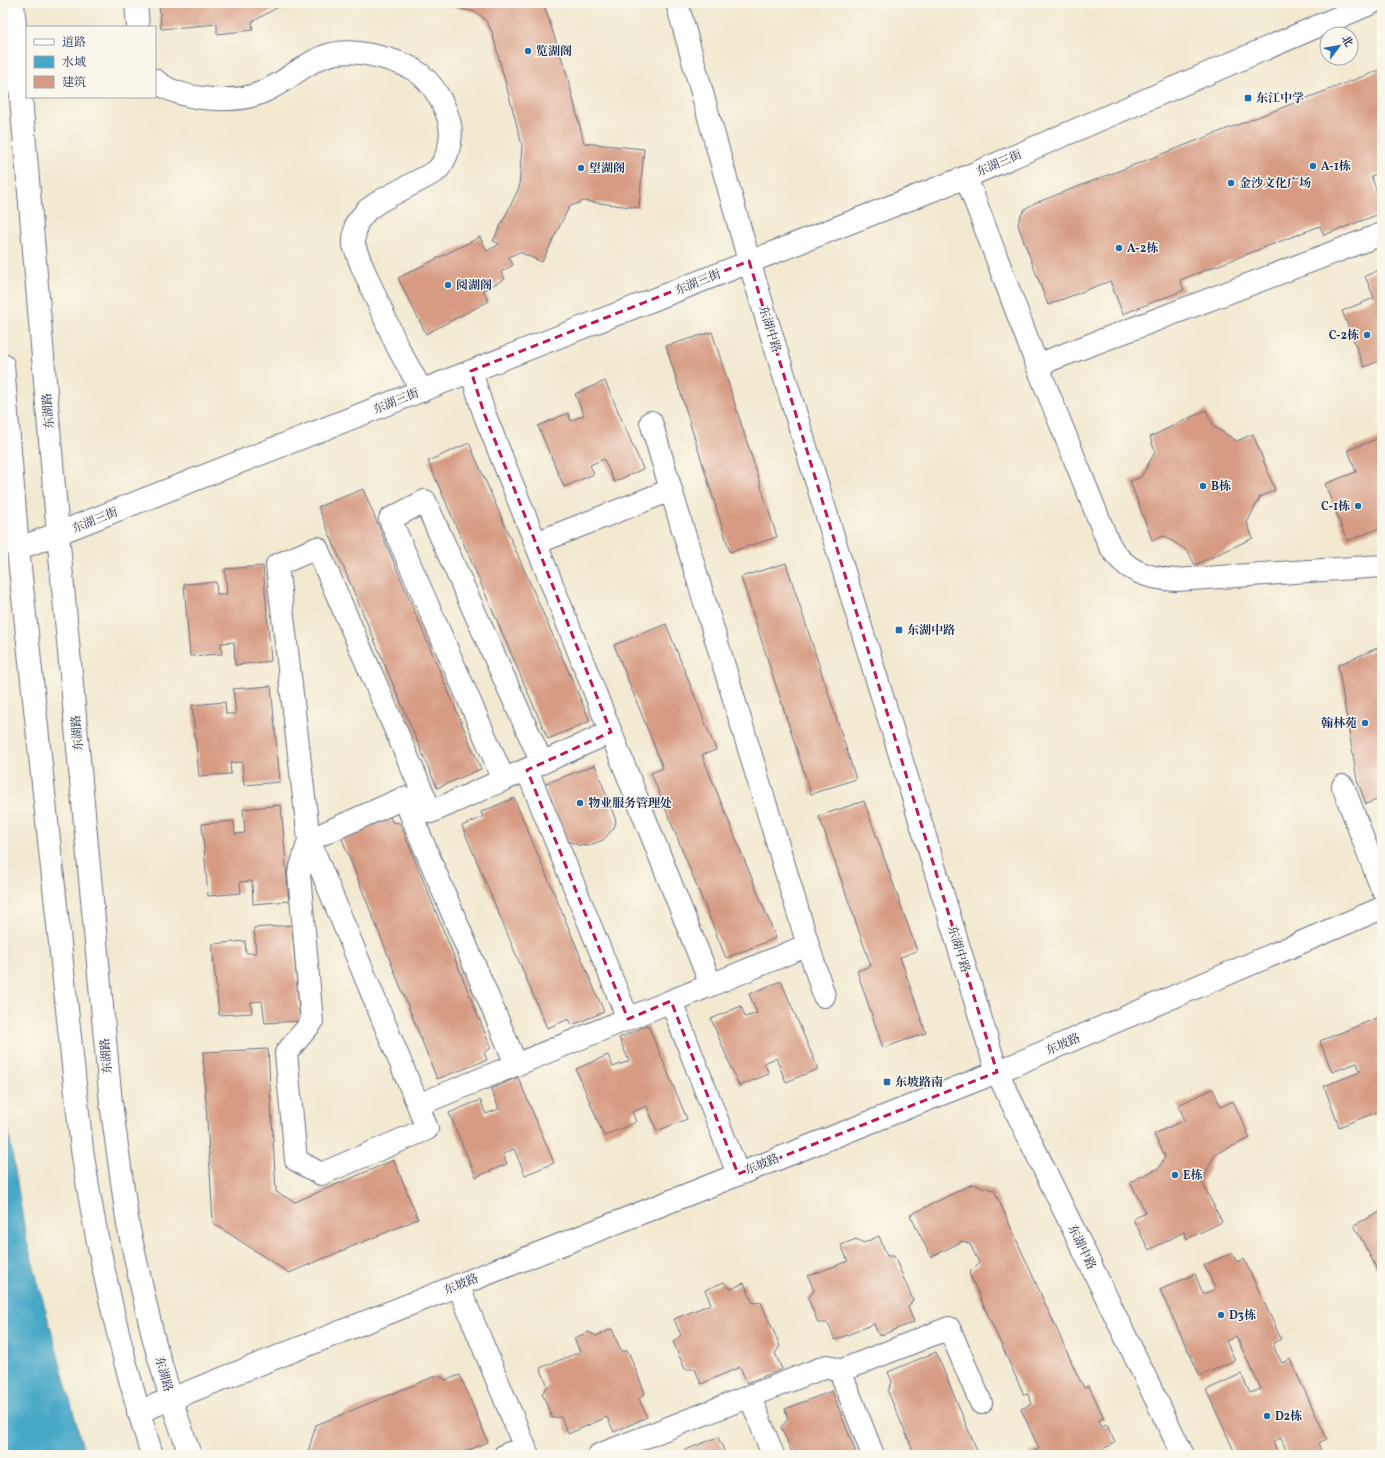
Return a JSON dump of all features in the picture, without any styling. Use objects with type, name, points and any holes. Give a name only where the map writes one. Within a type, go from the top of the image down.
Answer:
[{"type":"street","name":"东湖路","points":[[13,3],[58,534],[116,1145],[128,1225],[155,1344],[171,1399],[190,1455]]},
{"type":"street","points":[[136,3],[138,26]]},
{"type":"street","name":"东湖中路","points":[[677,3],[749,261],[997,1072],[1182,1455]]},
{"type":"street","name":"东湖三街","points":[[18,549],[966,177],[1372,3]]},
{"type":"street","points":[[156,81],[168,88],[192,96],[216,99],[252,96],[265,92],[324,56],[347,51],[368,54],[404,64],[417,71],[427,80],[443,103],[450,120],[451,137],[446,157],[435,172],[380,200],[367,210],[356,224],[354,239],[354,245],[361,264],[398,348],[422,391]]},
{"type":"street","points":[[966,177],[1037,365],[1108,542],[1117,558],[1134,570],[1157,578],[1186,580],[1382,566]]},
{"type":"street","points":[[1037,365],[1382,234]]},
{"type":"street","points":[[3,365],[18,549],[82,1150],[101,1264],[121,1350],[138,1412],[152,1455]]},
{"type":"street","points":[[471,371],[484,413],[712,985]]},
{"type":"street","points":[[651,422],[824,996]]},
{"type":"street","points":[[536,543],[671,490]]},
{"type":"street","points":[[504,780],[390,518],[425,501],[534,766],[628,1019]]},
{"type":"street","points":[[404,798],[309,840],[299,874],[312,1022],[286,1053],[296,1160],[322,1174],[427,1129],[309,840],[277,565],[317,548],[431,812]]},
{"type":"street","points":[[431,812],[611,732]]},
{"type":"street","points":[[1343,786],[1382,889]]},
{"type":"street","points":[[404,798],[431,812]]},
{"type":"street","points":[[404,798],[516,1064]]},
{"type":"street","name":"东坡路","points":[[138,1412],[997,1072],[1382,908]]},
{"type":"street","points":[[418,1105],[808,945]]},
{"type":"street","points":[[671,1001],[738,1174]]},
{"type":"street","points":[[458,1285],[526,1451],[505,1455]]},
{"type":"street","points":[[599,1455],[827,1366],[840,1371],[949,1328],[981,1403]]},
{"type":"street","points":[[840,1371],[873,1455]]},
{"type":"street","points":[[750,1396],[773,1455]]},
{"type":"highlighted area","points":[[749,261],[997,1072],[738,1174],[671,1001],[628,1019],[527,770],[611,732],[484,413],[471,371]]},
{"type":"water","points":[[3,1084],[7,1122],[26,1238],[85,1455],[3,1455]]},
{"type":"building","points":[[159,3],[285,3],[252,22],[253,30],[217,34],[217,24],[161,29]]},
{"type":"building","points":[[437,3],[547,3],[544,6],[566,71],[584,143],[644,149],[639,208],[583,201],[569,207],[542,262],[519,252],[509,257],[513,265],[501,272],[505,279],[483,290],[489,301],[426,334],[398,278],[480,237],[487,251],[500,244],[493,241],[519,188],[522,145],[492,32],[486,21],[475,12]]},
{"type":"building","name":"金沙文化广场","points":[[1382,69],[1382,172],[1371,176],[1382,204],[1382,213],[1324,235],[1320,226],[1180,280],[1184,290],[1123,314],[1110,281],[1048,305],[1018,224],[1025,209],[1033,204]]},
{"type":"building","name":"C-2栋","points":[[1382,269],[1382,360],[1364,367],[1342,311],[1374,298],[1365,276]]},
{"type":"building","points":[[712,332],[777,537],[730,552],[666,346]]},
{"type":"building","points":[[605,381],[643,469],[614,482],[604,459],[590,465],[594,474],[564,487],[538,426],[568,413],[571,421],[584,415],[575,394]]},
{"type":"building","name":"B栋","points":[[1206,410],[1214,427],[1237,441],[1253,434],[1275,490],[1260,497],[1247,523],[1253,538],[1195,565],[1188,551],[1164,536],[1152,540],[1130,481],[1141,477],[1155,452],[1150,437]]},
{"type":"building","name":"C-1栋","points":[[1382,437],[1382,533],[1380,528],[1347,541],[1325,484],[1356,472],[1348,450]]},
{"type":"building","points":[[469,443],[590,721],[548,739],[428,461]]},
{"type":"building","points":[[363,489],[481,769],[437,788],[318,507]]},
{"type":"building","points":[[786,563],[856,779],[811,794],[741,577]]},
{"type":"building","points":[[263,566],[271,661],[235,665],[234,642],[221,643],[222,654],[190,656],[184,584],[216,582],[217,594],[227,594],[225,569]]},
{"type":"building","points":[[666,624],[716,750],[702,755],[776,938],[726,958],[651,773],[663,768],[614,645]]},
{"type":"building","name":"翰林苑","points":[[1382,646],[1382,798],[1366,804],[1357,780],[1338,665]]},
{"type":"building","points":[[271,686],[280,782],[244,785],[242,762],[230,763],[231,774],[199,776],[192,705],[225,702],[226,714],[236,714],[233,689]]},
{"type":"building","name":"物业服务管理处","points":[[595,765],[616,821],[614,828],[603,840],[587,846],[578,845],[565,840],[544,784]]},
{"type":"building","points":[[514,798],[604,1012],[572,1025],[569,1019],[547,1028],[462,826],[483,817],[481,812]]},
{"type":"building","points":[[864,801],[917,951],[900,957],[926,1033],[883,1048],[857,971],[871,966],[819,816]]},
{"type":"building","points":[[281,805],[289,901],[253,904],[252,881],[240,882],[241,893],[208,896],[202,824],[234,821],[235,834],[245,833],[243,809]]},
{"type":"building","points":[[389,814],[392,822],[400,823],[491,1048],[484,1053],[487,1060],[437,1079],[340,834]]},
{"type":"building","points":[[292,925],[300,1021],[265,1023],[262,1001],[251,1002],[252,1013],[219,1015],[212,944],[245,941],[246,953],[256,953],[254,928]]},
{"type":"building","points":[[781,981],[818,1069],[786,1082],[776,1058],[764,1063],[769,1074],[739,1086],[711,1019],[741,1006],[745,1017],[757,1013],[749,994]]},
{"type":"building","points":[[1382,1016],[1382,1110],[1339,1127],[1324,1086],[1360,1072],[1357,1063],[1332,1072],[1320,1041]]},
{"type":"building","points":[[648,1025],[687,1119],[657,1131],[647,1106],[632,1112],[636,1122],[604,1136],[576,1069],[608,1055],[613,1067],[629,1061],[619,1038]]},
{"type":"building","points":[[268,1049],[276,1192],[295,1202],[394,1160],[418,1219],[289,1273],[213,1223],[203,1052]]},
{"type":"building","points":[[518,1077],[554,1163],[525,1175],[514,1149],[503,1154],[507,1164],[476,1177],[449,1113],[480,1100],[486,1114],[499,1109],[491,1089]]},
{"type":"building","name":"E栋","points":[[1213,1089],[1221,1107],[1233,1101],[1250,1138],[1215,1154],[1202,1182],[1222,1222],[1187,1239],[1184,1232],[1149,1250],[1133,1219],[1146,1213],[1130,1182],[1159,1168],[1165,1156],[1154,1134],[1185,1120],[1178,1105]]},
{"type":"building","points":[[972,1184],[994,1190],[1076,1372],[1084,1388],[1089,1386],[1104,1418],[1098,1421],[1101,1427],[1107,1425],[1115,1443],[1090,1455],[1030,1455],[1030,1453],[1039,1449],[1021,1409],[1032,1404],[1028,1394],[1024,1395],[969,1273],[979,1263],[970,1244],[963,1241],[931,1257],[910,1215]]},
{"type":"building","points":[[1382,1211],[1382,1271],[1379,1273],[1354,1225]]},
{"type":"building","points":[[879,1236],[887,1256],[894,1256],[913,1300],[908,1307],[914,1322],[879,1336],[874,1324],[835,1340],[828,1323],[818,1323],[808,1298],[814,1291],[808,1276],[848,1261],[841,1245],[856,1239],[864,1243]]},
{"type":"building","points":[[1232,1253],[1237,1262],[1244,1259],[1281,1339],[1273,1343],[1276,1352],[1282,1363],[1290,1359],[1327,1439],[1318,1443],[1323,1455],[1288,1455],[1281,1438],[1273,1442],[1279,1455],[1236,1455],[1206,1390],[1241,1374],[1250,1393],[1261,1389],[1236,1336],[1226,1341],[1235,1360],[1200,1376],[1160,1290],[1195,1274],[1203,1294],[1215,1289],[1204,1265]]},
{"type":"building","points":[[724,1282],[731,1289],[744,1283],[753,1303],[761,1302],[780,1346],[775,1353],[782,1369],[747,1383],[740,1367],[701,1384],[695,1369],[685,1369],[673,1342],[681,1335],[674,1319],[711,1304],[705,1290]]},
{"type":"building","points":[[612,1329],[621,1351],[628,1351],[645,1393],[639,1399],[647,1417],[614,1432],[607,1417],[568,1434],[561,1417],[552,1418],[542,1393],[548,1386],[540,1368],[580,1352],[574,1338],[589,1332],[596,1336]]},
{"type":"building","points":[[936,1352],[979,1455],[915,1455],[888,1392],[892,1382],[888,1372]]},
{"type":"building","points":[[438,1375],[446,1380],[460,1375],[488,1442],[457,1455],[307,1455],[316,1425]]},
{"type":"building","points":[[832,1391],[857,1455],[793,1455],[781,1427],[788,1419],[785,1409]]},
{"type":"building","points":[[718,1437],[726,1455],[673,1455]]},
{"type":"place","name":"览湖阁","points":[[528,51]]},
{"type":"place","name":"东江中学","points":[[1248,98]]},
{"type":"place","name":"A-1栋","points":[[1313,166]]},
{"type":"place","name":"望湖阁","points":[[581,168]]},
{"type":"place","name":"金沙文化广场","points":[[1231,183]]},
{"type":"place","name":"A-2栋","points":[[1119,248]]},
{"type":"place","name":"阅湖阁","points":[[448,285]]},
{"type":"place","name":"C-2栋","points":[[1367,335]]},
{"type":"place","name":"B栋","points":[[1203,486]]},
{"type":"place","name":"C-1栋","points":[[1358,506]]},
{"type":"place","name":"东湖中路","points":[[899,630]]},
{"type":"place","name":"翰林苑","points":[[1365,723]]},
{"type":"place","name":"物业服务管理处","points":[[580,803]]},
{"type":"place","name":"东坡路南","points":[[887,1082]]},
{"type":"place","name":"E栋","points":[[1175,1175]]},
{"type":"place","name":"D3栋","points":[[1221,1315]]},
{"type":"place","name":"D2栋","points":[[1267,1416]]}]
